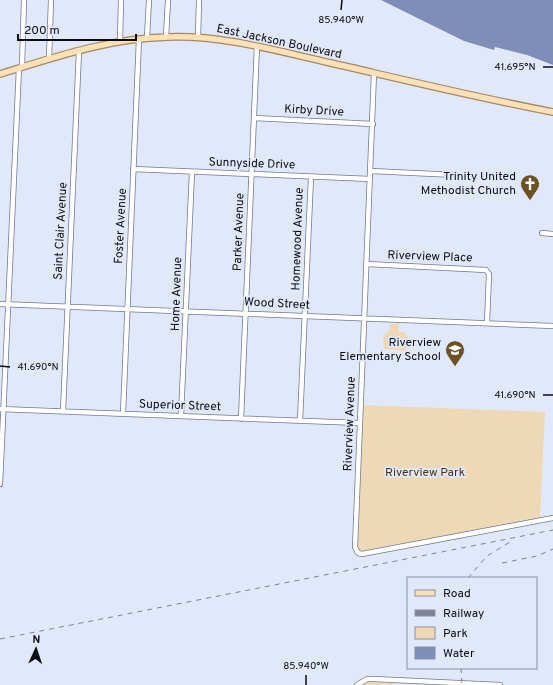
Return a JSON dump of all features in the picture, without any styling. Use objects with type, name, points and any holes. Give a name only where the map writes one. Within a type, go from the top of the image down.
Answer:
[{"type":"main road","name":"East Jackson Boulevard","points":[[0,74],[49,59],[120,41],[166,37],[198,37],[220,39],[257,46],[453,92],[553,112]]},
{"type":"street","points":[[0,484],[2,409],[9,304],[24,0]]},
{"type":"street","points":[[49,59],[52,0]]},
{"type":"street","points":[[120,41],[121,0]]},
{"type":"street","points":[[147,38],[149,0]]},
{"type":"street","points":[[166,37],[168,0]]},
{"type":"street","points":[[198,37],[199,0]]},
{"type":"street","name":"Foster Avenue","points":[[123,414],[139,39]]},
{"type":"street","name":"Parker Avenue","points":[[241,419],[257,46]]},
{"type":"street","name":"Saint Clair Avenue","points":[[63,411],[79,51]]},
{"type":"street","name":"Riverview Avenue","points":[[374,73],[355,547],[358,553],[362,554],[553,518]]},
{"type":"street","name":"Kirby Drive","points":[[254,118],[372,124]]},
{"type":"street","name":"Sunnyside Drive","points":[[134,169],[370,179]]},
{"type":"street","points":[[371,171],[456,175]]},
{"type":"street","name":"Home Avenue","points":[[181,416],[192,172]]},
{"type":"street","name":"Homewood Avenue","points":[[300,421],[311,177]]},
{"type":"street","points":[[542,233],[553,234]]},
{"type":"street","name":"Riverview Place","points":[[367,264],[486,270],[489,274],[487,323]]},
{"type":"street","name":"Wood Street","points":[[0,304],[186,310],[553,326]]},
{"type":"street","name":"Superior Street","points":[[2,409],[360,423]]},
{"type":"street","points":[[357,685],[360,682],[374,679],[500,685]]},
{"type":"green space","points":[[390,324],[399,324],[399,332],[404,332],[408,337],[406,351],[384,349],[383,336],[389,331]]},
{"type":"green space","name":"Riverview Park","points":[[362,405],[545,412],[540,519],[360,551],[357,546]]},
{"type":"green space","points":[[367,682],[392,683],[395,685],[361,685]]},
{"type":"water","points":[[381,0],[553,0],[553,65],[527,55],[495,47],[494,50],[464,41]]},
{"type":"railway","points":[[0,639],[553,530]]},
{"type":"railway","points":[[469,577],[487,556],[510,542]]},
{"type":"railway","points":[[502,563],[537,556],[553,549]]},
{"type":"railway","points":[[461,669],[462,685]]},
{"type":"place","name":"Trinity United Methodist Church","points":[[530,201]]},
{"type":"place","name":"Riverview Elementary School","points":[[455,367]]}]
